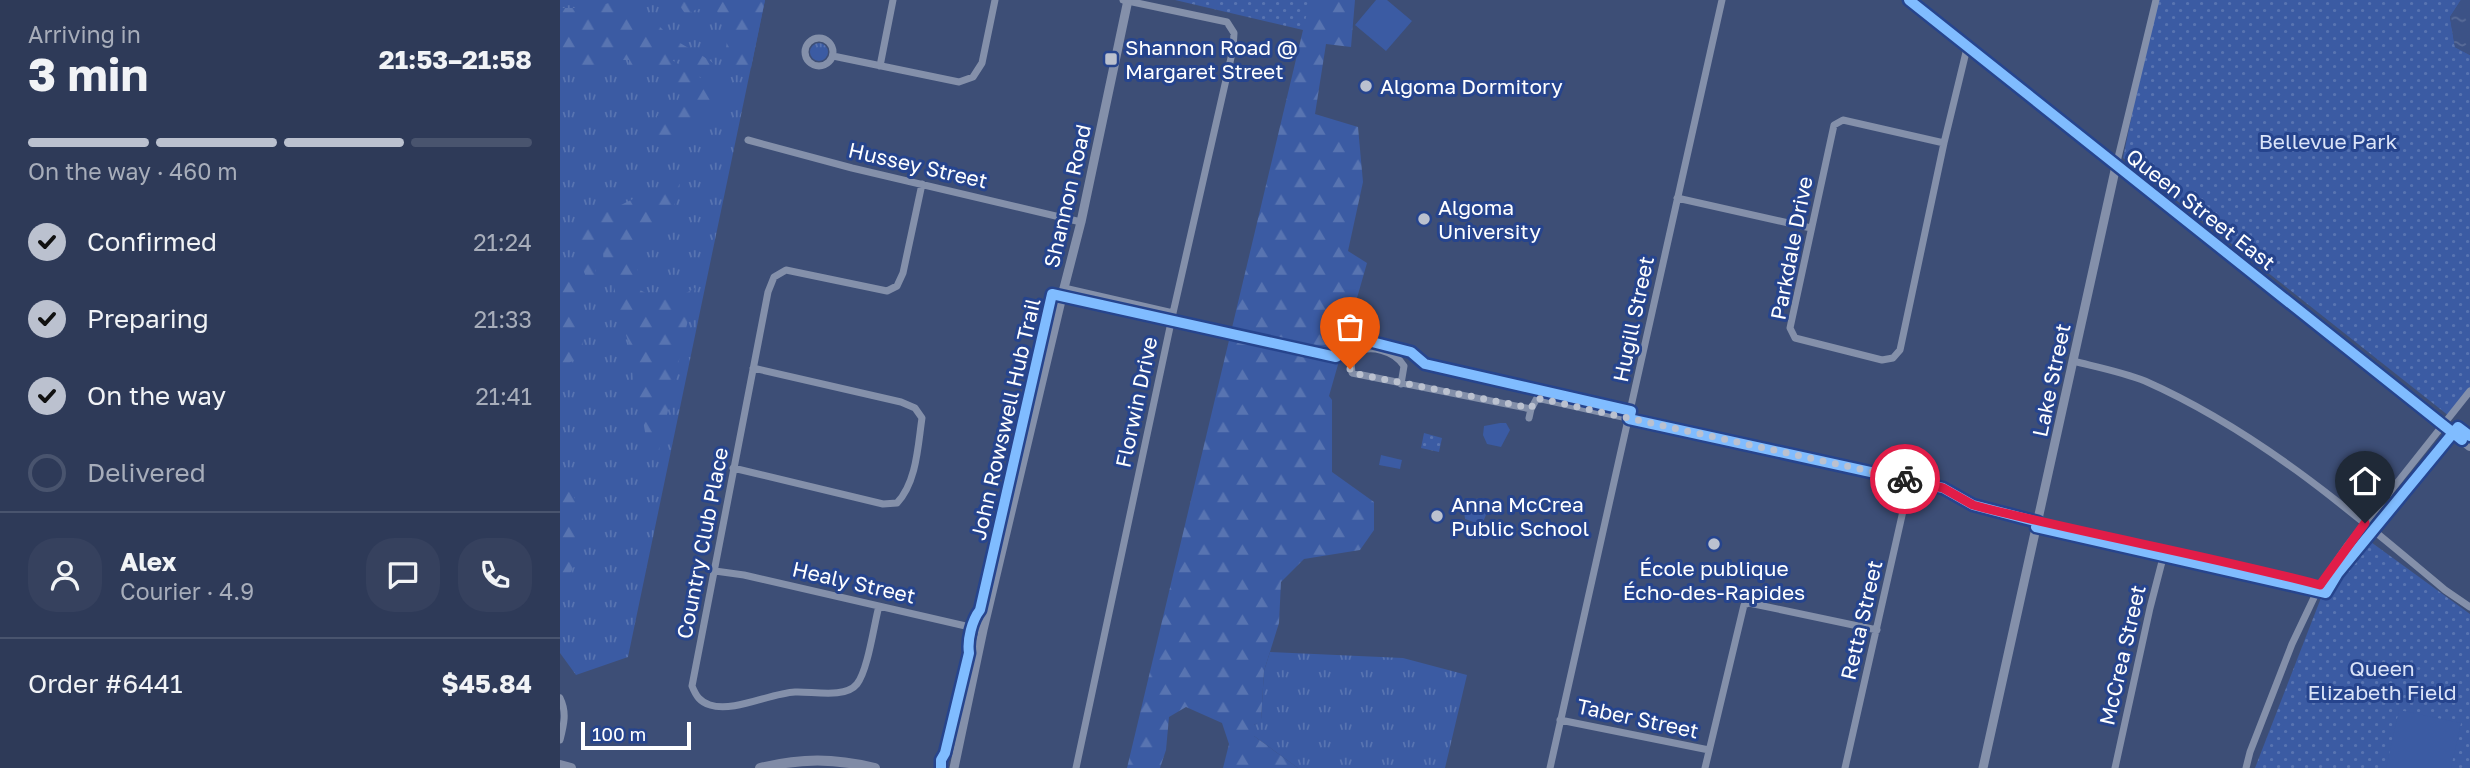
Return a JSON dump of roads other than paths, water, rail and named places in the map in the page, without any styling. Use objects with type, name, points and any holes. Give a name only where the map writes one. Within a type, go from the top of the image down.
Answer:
[{"type":"main road","name":"Queen Street East","points":[[1909,0],[2470,446]]},
{"type":"main road","points":[[760,768],[802,760],[825,759],[876,768]]},
{"type":"main road","points":[[560,765],[571,768]]},
{"type":"street","points":[[880,66],[893,0]]},
{"type":"street","points":[[833,56],[959,82],[972,77],[982,63],[995,0]]},
{"type":"street","name":"Shannon Road","points":[[954,768],[1063,288],[1082,222],[1126,0]]},
{"type":"street","name":"Florwin Drive","points":[[1076,768],[1173,313],[1233,49],[1234,33],[1227,22],[1126,0]]},
{"type":"street","name":"Hugill Street","points":[[1550,768],[1722,0]]},
{"type":"street","name":"Lake Street","points":[[1983,768],[2116,166],[2156,0]]},
{"type":"street","points":[[822,38],[830,42],[833,56],[824,66],[814,66],[807,60],[804,50],[809,42],[822,38]]},
{"type":"street","name":"Parkdale Drive","points":[[1944,143],[1843,120],[1834,125],[1790,328],[1795,338],[1882,360],[1893,358],[1900,350],[1967,48]]},
{"type":"street","name":"Hussey Street","points":[[748,140],[852,168],[1082,222]]},
{"type":"street","name":"Country Club Place","points":[[879,606],[863,674],[856,686],[844,692],[792,691],[730,705],[711,706],[698,699],[692,687],[753,368],[774,277],[786,270],[887,291],[897,286],[903,273],[922,184]]},
{"type":"street","points":[[1677,198],[1811,228]]},
{"type":"street","points":[[1063,288],[1173,313]]},
{"type":"street","points":[[1401,384],[1404,366],[1397,356],[1368,348],[1355,354],[1351,363],[1352,373],[1401,384],[1531,408]]},
{"type":"street","points":[[2073,361],[2143,381],[2245,434],[2284,459],[2445,590],[2470,607]]},
{"type":"street","points":[[733,468],[883,504],[897,503],[905,495],[914,467],[922,418],[915,408],[901,402],[753,368]]},
{"type":"street","points":[[2246,768],[2292,644],[2320,585],[2365,523],[2470,391]]},
{"type":"street","points":[[1529,418],[1537,398],[1910,480],[1943,488],[1973,505],[2038,522],[2246,566],[2320,585]]},
{"type":"street","name":"Retta Street","points":[[1845,768],[1910,480]]},
{"type":"street","name":"McCrea Street","points":[[2115,768],[2165,550]]},
{"type":"street","name":"Healy Street","points":[[715,571],[984,630]]},
{"type":"street","points":[[1705,768],[1742,610],[1749,603],[1877,630]]},
{"type":"street","points":[[560,698],[565,708],[565,724],[560,740]]},
{"type":"street","name":"Taber Street","points":[[1560,720],[1709,750]]},
{"type":"water","points":[[2461,0],[2470,0],[2470,55],[2455,47],[2450,17]]},
{"type":"place","name":"Shannon Road @ Margaret Street","points":[[1111,59]]},
{"type":"place","name":"Algoma Dormitory","points":[[1366,86]]},
{"type":"place","name":"Algoma University","points":[[1424,219]]},
{"type":"place","name":"Anna McCrea Public School","points":[[1437,516]]},
{"type":"place","name":"École publique Écho-des-Rapides","points":[[1714,544]]},
{"type":"park label","name":"Bellevue Park","points":[[2328,141]]},
{"type":"park label","name":"Queen Elizabeth Field","points":[[2382,680]]}]
